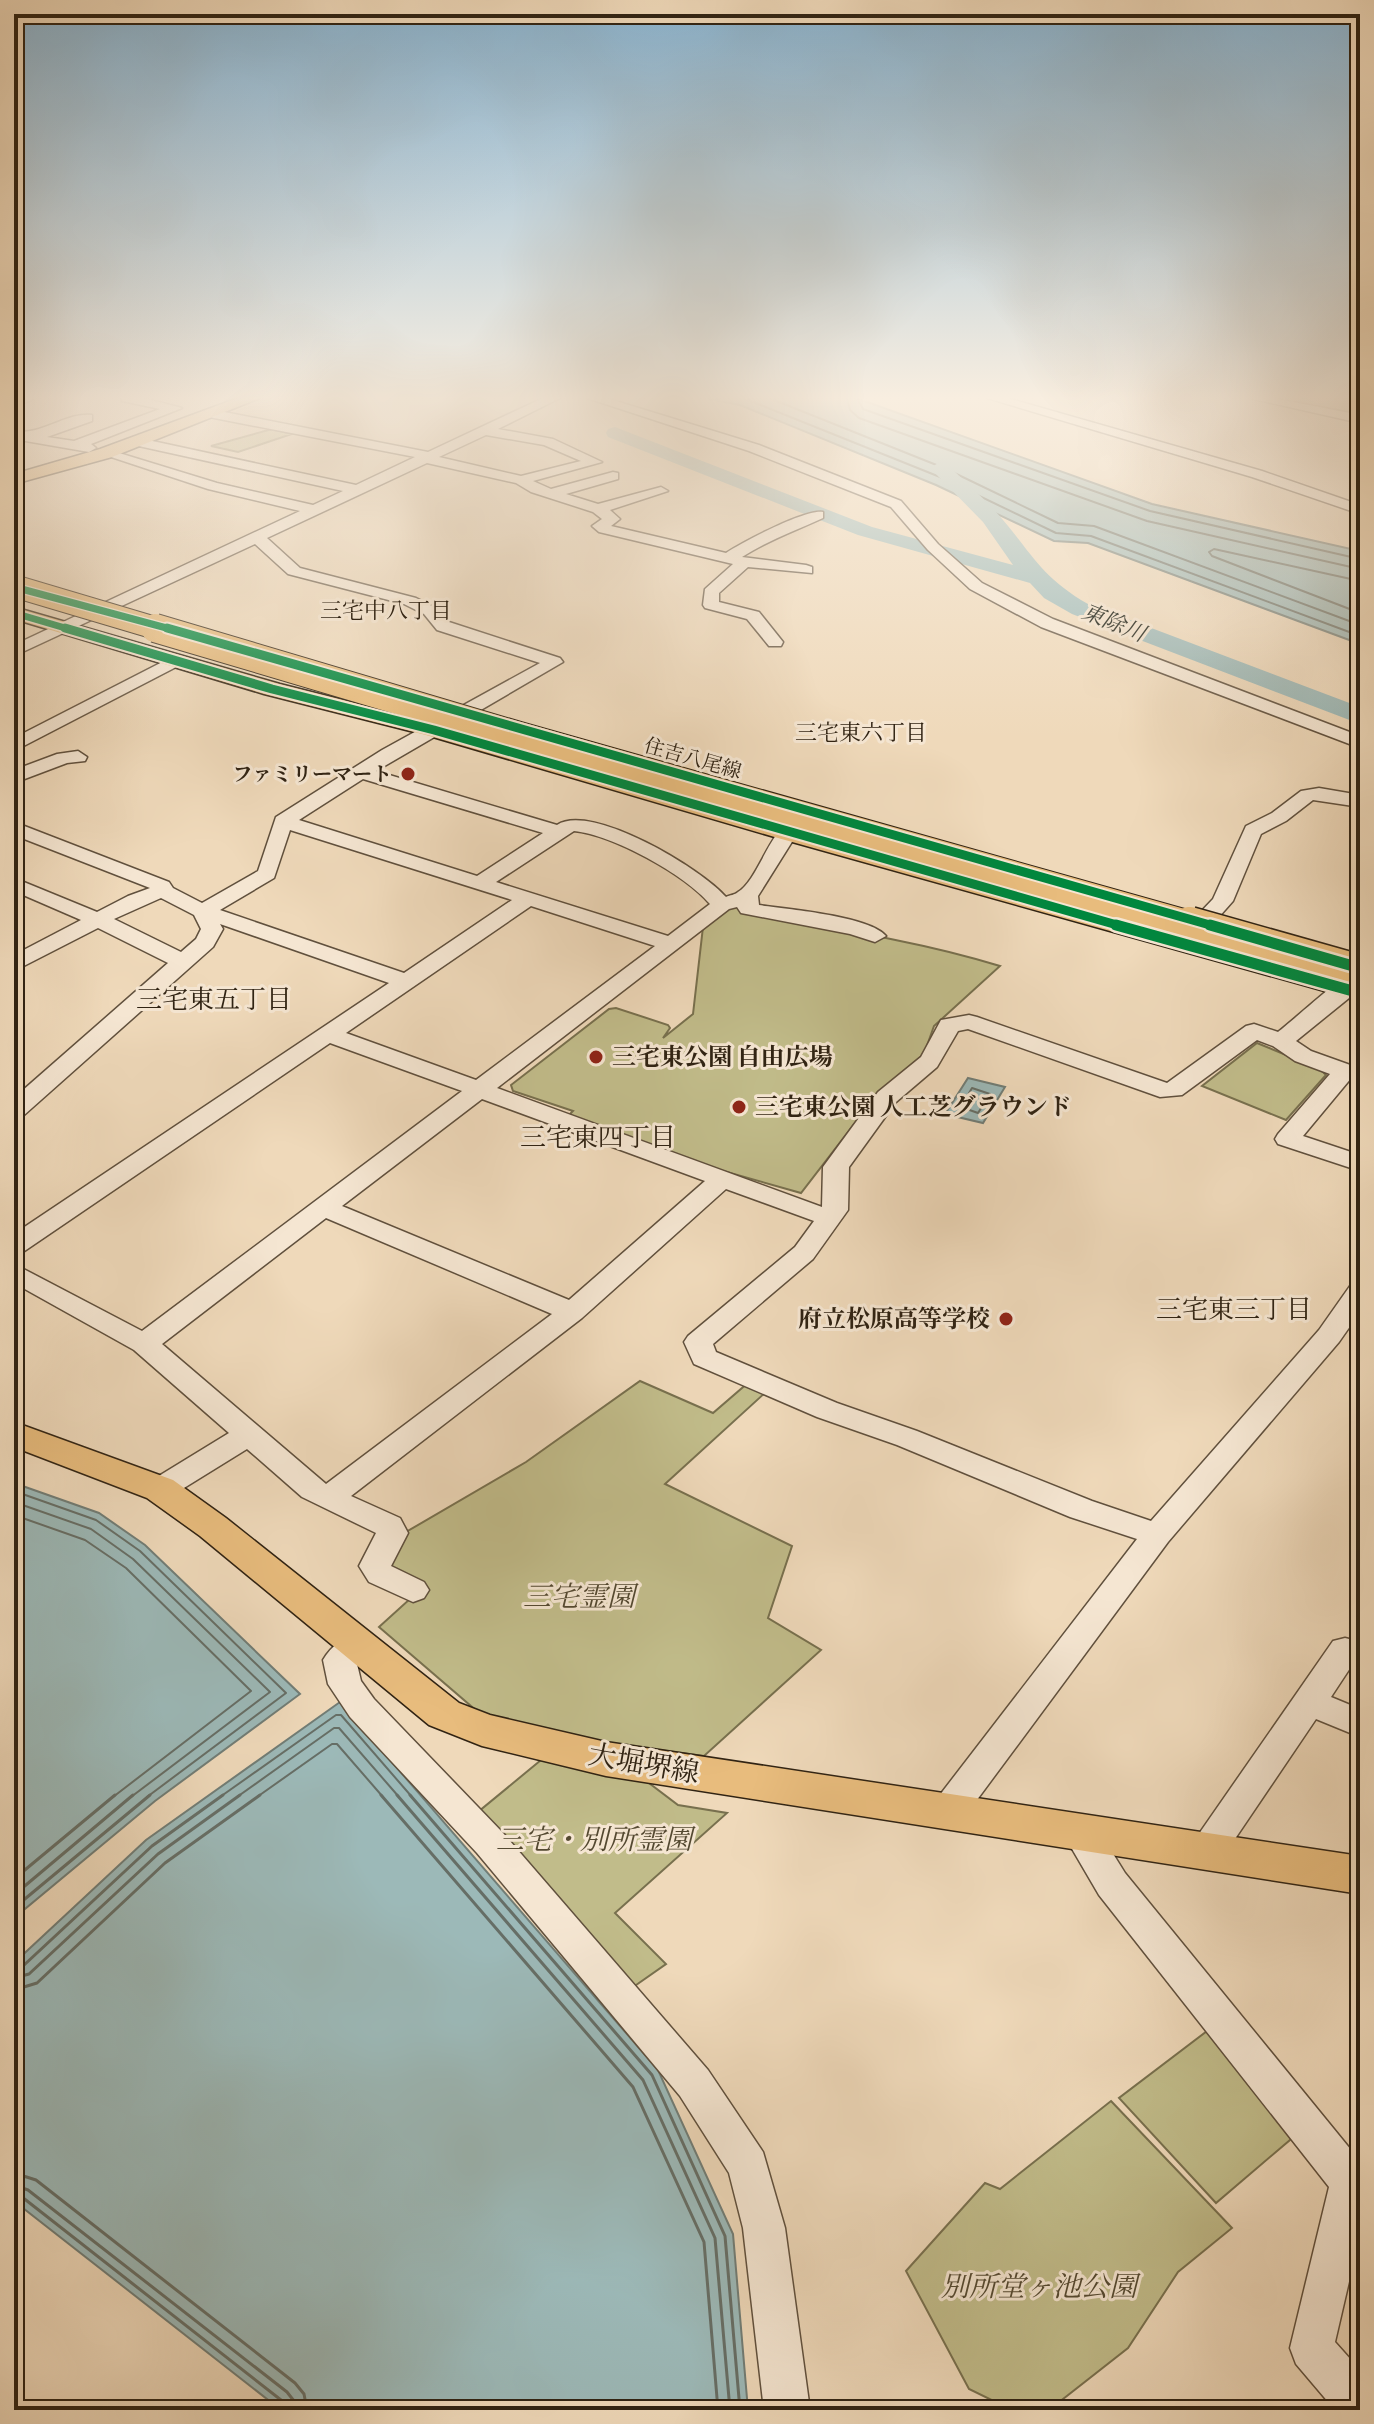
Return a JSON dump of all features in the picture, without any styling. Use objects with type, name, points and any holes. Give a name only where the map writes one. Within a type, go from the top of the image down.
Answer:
[{"type":"highway","points":[[14,588],[1358,981]]},
{"type":"highway","points":[[14,601],[503,745]]},
{"type":"highway","points":[[14,612],[1358,981]]},
{"type":"main road","name":"住吉八尾線","points":[[14,612],[174,661],[434,730],[787,833],[1358,981]]},
{"type":"main road","name":"住吉八尾線","points":[[111,615],[1202,922],[1358,981]]},
{"type":"main road","name":"大堀堺線","points":[[14,1434],[160,1489],[213,1527],[444,1714],[482,1730],[606,1759],[1360,1875]]},
{"type":"street","points":[[14,651],[61,628],[111,615],[256,536],[312,511]]},
{"type":"street","points":[[601,511],[613,519],[600,526],[604,529],[738,560],[806,570]]},
{"type":"street","points":[[904,511],[959,573],[1005,603],[1047,623],[1360,742]]},
{"type":"street","points":[[775,642],[753,615],[711,605],[711,592],[738,560],[767,534],[777,534],[818,515]]},
{"type":"street","points":[[203,911],[267,874],[283,821],[364,773],[389,754],[554,662],[443,626],[430,611],[410,601],[294,571],[256,536]]},
{"type":"street","points":[[19,736],[45,728],[174,661]]},
{"type":"street","points":[[14,777],[64,758],[78,757]]},
{"type":"street","points":[[364,773],[560,832]]},
{"type":"street","points":[[1202,922],[1222,901],[1253,830],[1279,817],[1308,795],[1360,801]]},
{"type":"street","points":[[749,900],[787,833],[815,813]]},
{"type":"street","points":[[283,821],[671,944]]},
{"type":"street","points":[[479,884],[560,832],[577,825],[608,834],[665,860],[719,899],[749,900],[875,936]]},
{"type":"street","points":[[14,828],[162,886],[163,891]]},
{"type":"street","points":[[14,884],[44,893],[96,920],[159,945],[181,962]]},
{"type":"street","points":[[14,964],[135,900],[163,891],[203,911],[406,981]]},
{"type":"street","points":[[14,1246],[528,899]]},
{"type":"street","points":[[144,1344],[671,944],[719,899]]},
{"type":"street","points":[[15,1109],[205,942],[212,929],[203,911]]},
{"type":"street","points":[[14,941],[38,951]]},
{"type":"street","points":[[1281,1041],[1358,981]]},
{"type":"street","points":[[1157,1534],[1081,1509],[907,1438],[827,1410],[704,1358],[698,1342],[804,1253],[835,1210],[836,1167],[887,1097],[929,1062],[949,1025],[969,1022],[1081,1059],[1160,1090],[1173,1090],[1254,1031],[1281,1041],[1303,1056],[1345,1071],[1287,1139],[1360,1163]]},
{"type":"street","points":[[328,1034],[829,1218]]},
{"type":"street","points":[[329,1497],[572,1312],[722,1179]]},
{"type":"street","points":[[324,1208],[572,1312]]},
{"type":"street","points":[[14,1272],[144,1344],[313,1490],[389,1526],[392,1533],[375,1566],[380,1574],[413,1590]]},
{"type":"street","points":[[949,1810],[1157,1534],[1329,1336],[1360,1292]]},
{"type":"street","points":[[160,1489],[248,1435]]},
{"type":"street","points":[[360,1644],[340,1660],[345,1684],[362,1708],[490,1843],[694,2083],[748,2166],[764,2228],[787,2410]]},
{"type":"street","points":[[1207,1851],[1345,1650]]},
{"type":"street","points":[[1325,1708],[1360,1724]]},
{"type":"street","points":[[1079,1830],[1112,1884],[1351,2182],[1312,2348],[1360,2405]]},
{"type":"green space","points":[[744,901],[742,913],[904,942],[1000,966],[934,1026],[924,1054],[879,1092],[801,1193],[695,1163],[568,1116],[573,1111],[513,1091],[511,1085],[609,1009],[616,1008],[668,1025],[670,1028],[663,1038],[693,1014],[703,927],[716,914]]},
{"type":"green space","points":[[1257,1043],[1320,1069],[1326,1075],[1286,1120],[1202,1086]]},
{"type":"green space","name":"三宅霊園","points":[[640,1381],[713,1413],[749,1382],[767,1391],[665,1484],[792,1546],[768,1618],[821,1650],[704,1756],[555,1736],[478,1712],[379,1627],[421,1589],[388,1568],[406,1532],[526,1462]]},
{"type":"green space","name":"三宅・別所霊園","points":[[541,1760],[641,1777],[678,1805],[727,1813],[615,1913],[666,1964],[629,1990],[478,1812]]},
{"type":"green space","points":[[1211,2028],[1297,2134],[1216,2203],[1119,2098]]},
{"type":"green space","name":"別所堂ヶ池公園","points":[[1111,2101],[1232,2228],[1178,2272],[1128,2348],[1049,2410],[1012,2410],[969,2389],[906,2271],[985,2183],[1000,2189]]},
{"type":"water","points":[[991,511],[1184,511],[1360,551],[1360,644],[1088,543],[1054,541]]},
{"type":"water","points":[[968,1078],[1005,1087],[983,1123],[945,1114]]},
{"type":"water","points":[[14,1483],[99,1513],[145,1545],[300,1694],[155,1801],[14,1918]]},
{"type":"water","points":[[340,1702],[658,2070],[733,2234],[748,2410],[281,2410],[14,2201],[14,1963],[146,1840]]},
{"type":"waterway","points":[[814,511],[865,531],[1037,578]]},
{"type":"waterway","name":"東除川","points":[[983,511],[1023,563],[1052,593],[1080,609],[1360,716]]},
{"type":"cycle path","points":[[14,587],[297,663],[1360,968]]},
{"type":"cycle path","points":[[14,613],[272,689],[434,730],[787,833],[1360,993]]},
{"type":"place","name":"ファミリーマート","points":[[408,774]]},
{"type":"place","name":"三宅東公園 自由広場","points":[[596,1057]]},
{"type":"place","name":"三宅東公園 人工芝グラウンド","points":[[739,1107]]},
{"type":"place","name":"府立松原高等学校","points":[[1006,1319]]},
{"type":"district","name":"三宅中八丁目","points":[[386,610]]},
{"type":"district","name":"三宅東六丁目","points":[[861,732]]},
{"type":"district","name":"三宅東五丁目","points":[[214,999]]},
{"type":"district","name":"三宅東四丁目","points":[[598,1137]]},
{"type":"district","name":"三宅東三丁目","points":[[1234,1309]]}]
